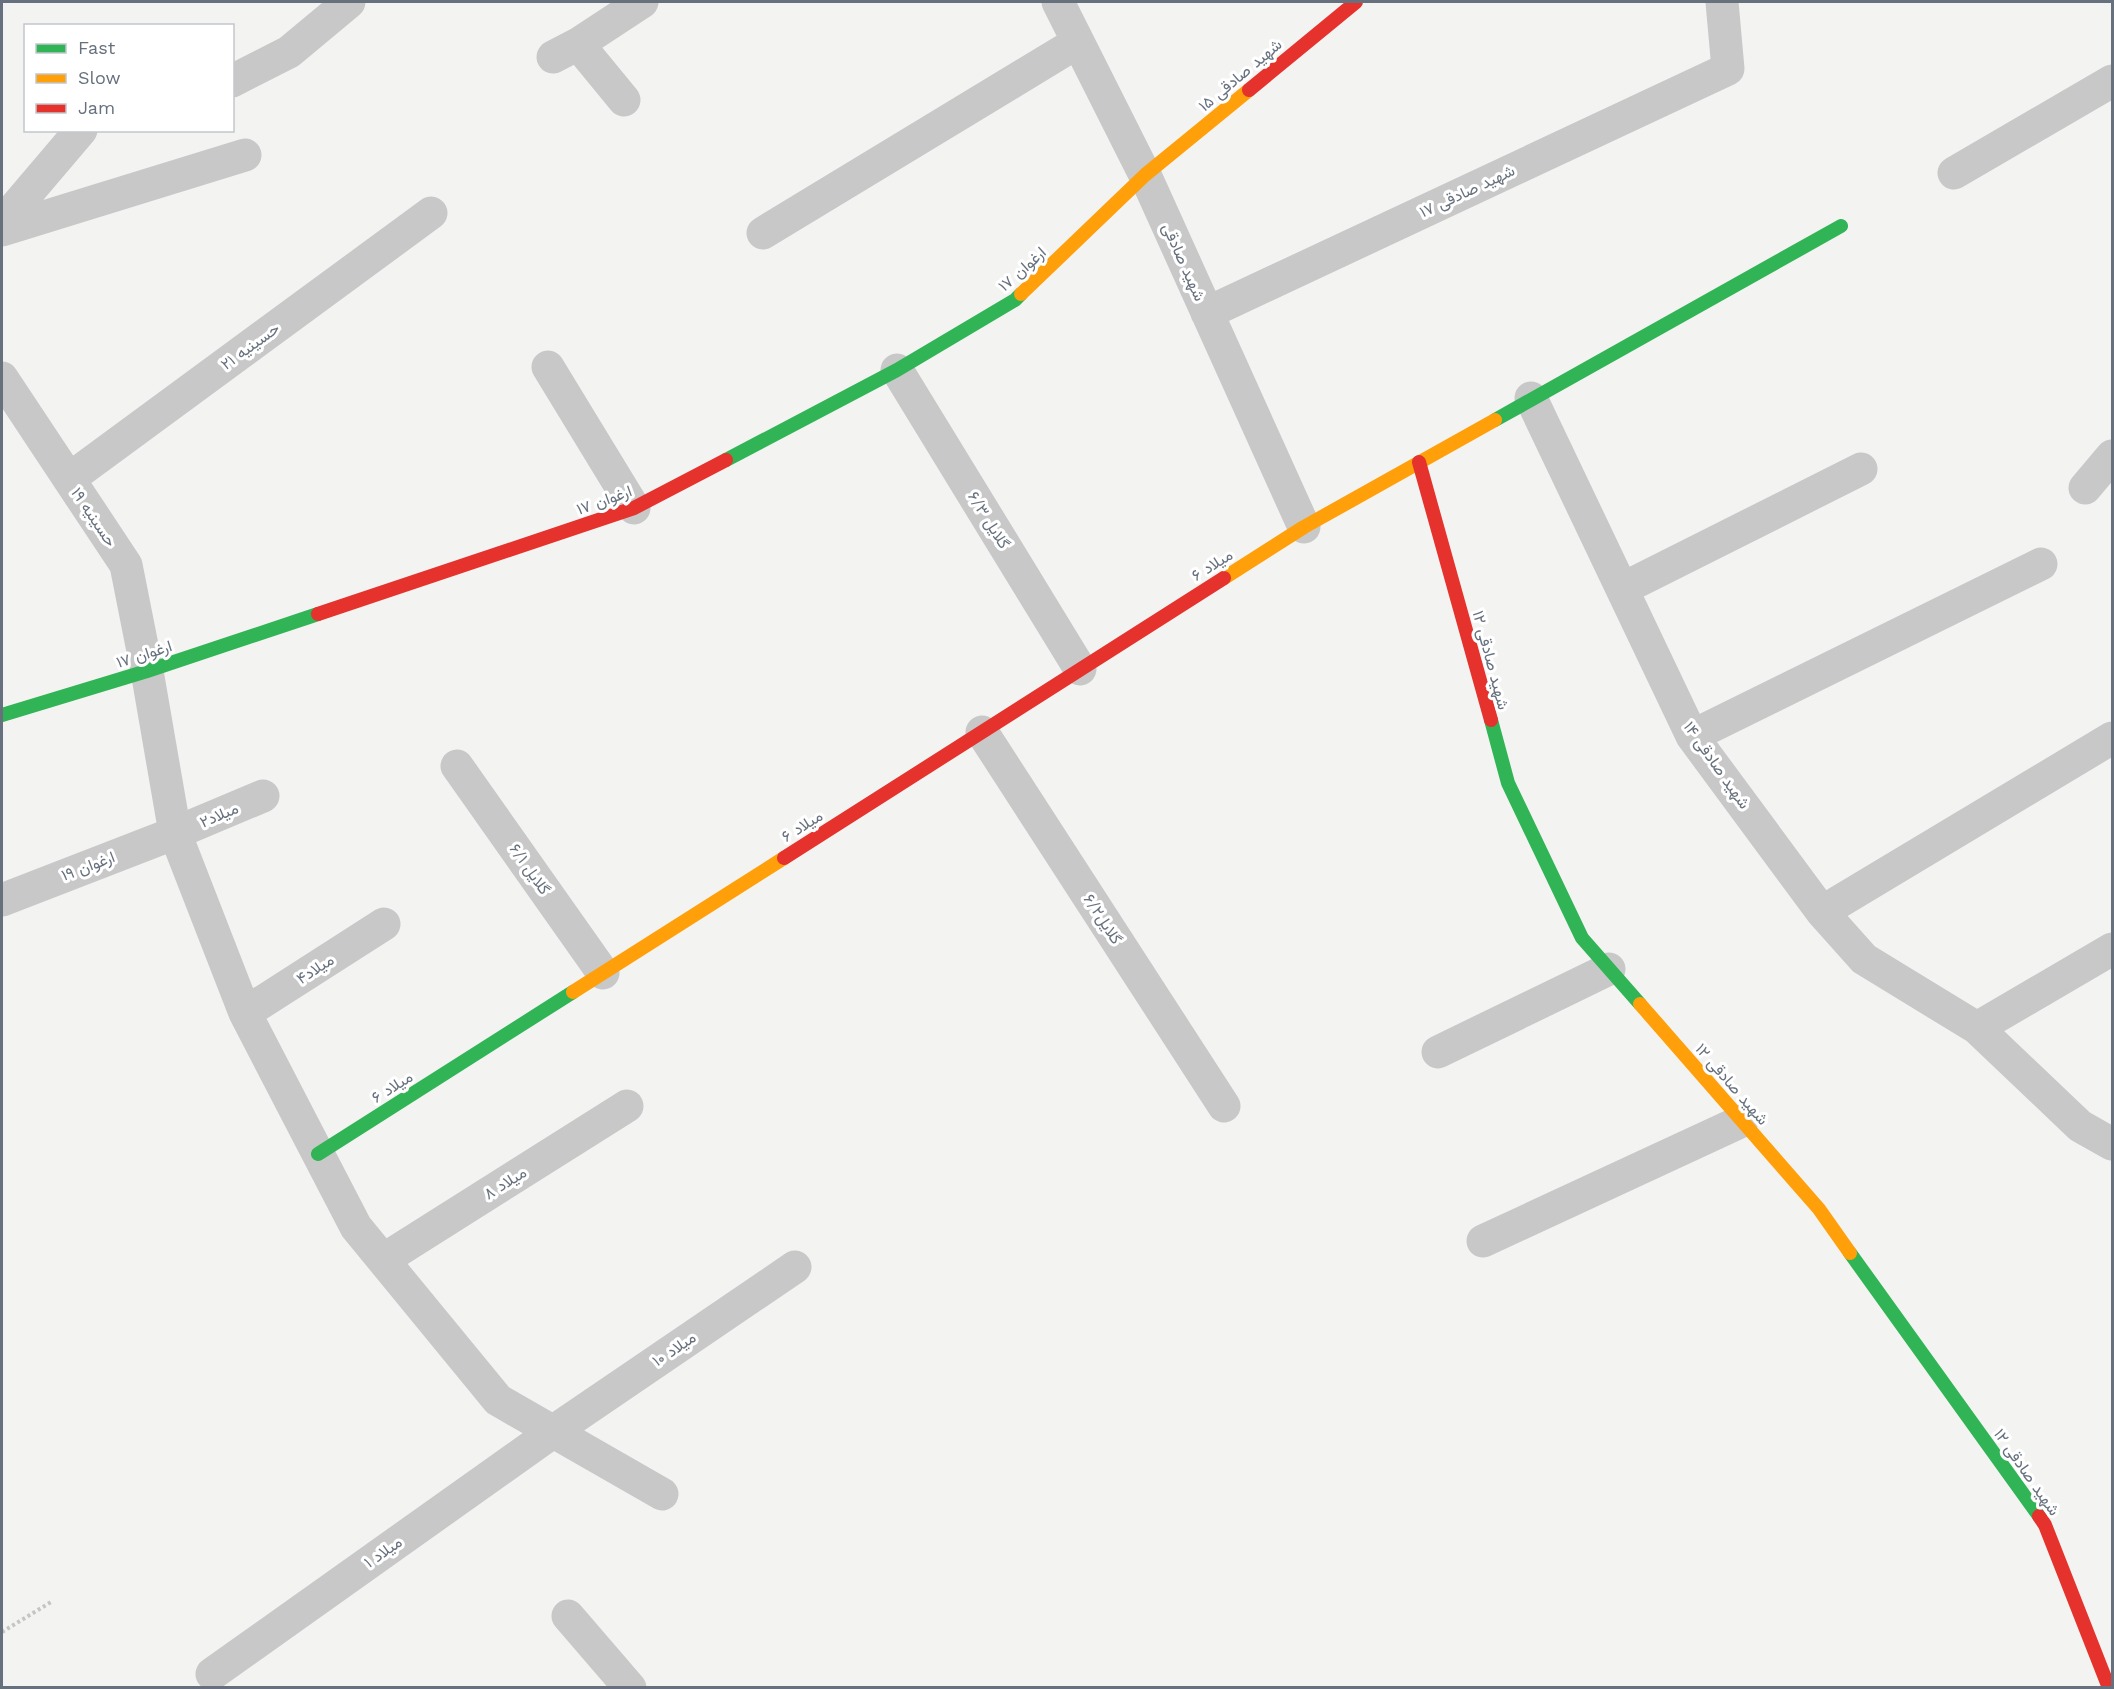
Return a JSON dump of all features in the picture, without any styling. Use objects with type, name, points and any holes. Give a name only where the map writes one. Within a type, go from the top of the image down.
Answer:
[{"type":"street","points":[[234,80],[289,52],[349,2]]},
{"type":"street","points":[[624,100],[566,51],[642,2]]},
{"type":"street","name":"شهید صادقی","points":[[1058,2],[1145,175],[1304,527]]},
{"type":"street","name":"شهید صادقی ۱۵","points":[[1145,175],[1356,2]]},
{"type":"street","name":"شهید صادقی ۱۷","points":[[1207,313],[1728,69],[1722,2]]},
{"type":"street","points":[[763,233],[1078,42]]},
{"type":"street","points":[[1954,173],[2112,81]]},
{"type":"street","points":[[2,223],[79,132]]},
{"type":"street","points":[[2,230],[245,155]]},
{"type":"street","name":"ارغوان ۱۷","points":[[2,715],[147,671],[634,508],[897,370],[1016,300],[1145,175]]},
{"type":"street","name":"حسینیه ۲۱","points":[[69,479],[431,213]]},
{"type":"street","name":"میلاد ۶","points":[[318,1154],[1304,527],[1841,226]]},
{"type":"street","points":[[548,368],[634,508]]},
{"type":"street","name":"گلایل ۶/۳","points":[[897,370],[1080,669]]},
{"type":"street","name":"حسینیه ۱۹","points":[[2,378],[126,565],[175,833],[245,1013],[356,1227],[498,1400],[662,1494]]},
{"type":"street","name":"شهید صادقی ۱۴","points":[[1531,398],[1692,736],[1822,912],[1864,959],[1977,1028],[2080,1126],[2112,1144]]},
{"type":"street","points":[[2085,488],[2112,456]]},
{"type":"street","name":"شهید صادقی ۱۲","points":[[1419,462],[1508,783],[1582,938],[1819,1209],[2045,1525],[2109,1688]]},
{"type":"street","points":[[1622,589],[1861,469]]},
{"type":"street","points":[[1692,736],[2040,564]]},
{"type":"street","name":"گلایل۶/۲","points":[[982,732],[1224,1106]]},
{"type":"street","points":[[1822,912],[2112,738]]},
{"type":"street","name":"گلایل ۶/۱","points":[[456,766],[603,973]]},
{"type":"street","name":"میلاد۲","points":[[175,833],[263,796]]},
{"type":"street","name":"ارغوان ۱۹","points":[[2,900],[175,833]]},
{"type":"street","name":"میلاد۴","points":[[245,1013],[384,924]]},
{"type":"street","points":[[1977,1028],[2112,949]]},
{"type":"street","points":[[1438,1052],[1609,969]]},
{"type":"street","name":"میلاد ۸","points":[[383,1260],[627,1107]]},
{"type":"street","points":[[1483,1241],[1742,1121]]},
{"type":"street","name":"میلاد ۱۰","points":[[554,1431],[795,1267]]},
{"type":"street","name":"میلاد ۱","points":[[212,1674],[554,1431]]},
{"type":"street","points":[[568,1616],[630,1688]]},
{"type":"path","points":[[2,1632],[51,1602]]},
{"type":"traffic: fast","points":[[1495,420],[1841,226]]},
{"type":"traffic: fast","points":[[726,460],[897,370],[1015,300],[1021,294]]},
{"type":"traffic: fast","points":[[2,715],[147,671],[318,614]]},
{"type":"traffic: fast","points":[[1491,720],[1508,783],[1582,938],[1640,1004]]},
{"type":"traffic: fast","points":[[318,1154],[573,992]]},
{"type":"traffic: fast","points":[[1850,1253],[2039,1516]]},
{"type":"traffic: slow","points":[[1021,294],[1145,175],[1249,90]]},
{"type":"traffic: slow","points":[[1224,578],[1304,527],[1495,420]]},
{"type":"traffic: slow","points":[[573,992],[784,858]]},
{"type":"traffic: slow","points":[[1640,1004],[1819,1209],[1850,1253]]},
{"type":"traffic: jam","points":[[1249,90],[1356,2]]},
{"type":"traffic: jam","points":[[318,614],[634,508],[726,460]]},
{"type":"traffic: jam","points":[[1419,462],[1491,720]]},
{"type":"traffic: jam","points":[[784,858],[1224,578]]},
{"type":"traffic: jam","points":[[2039,1516],[2045,1525],[2109,1688]]}]
